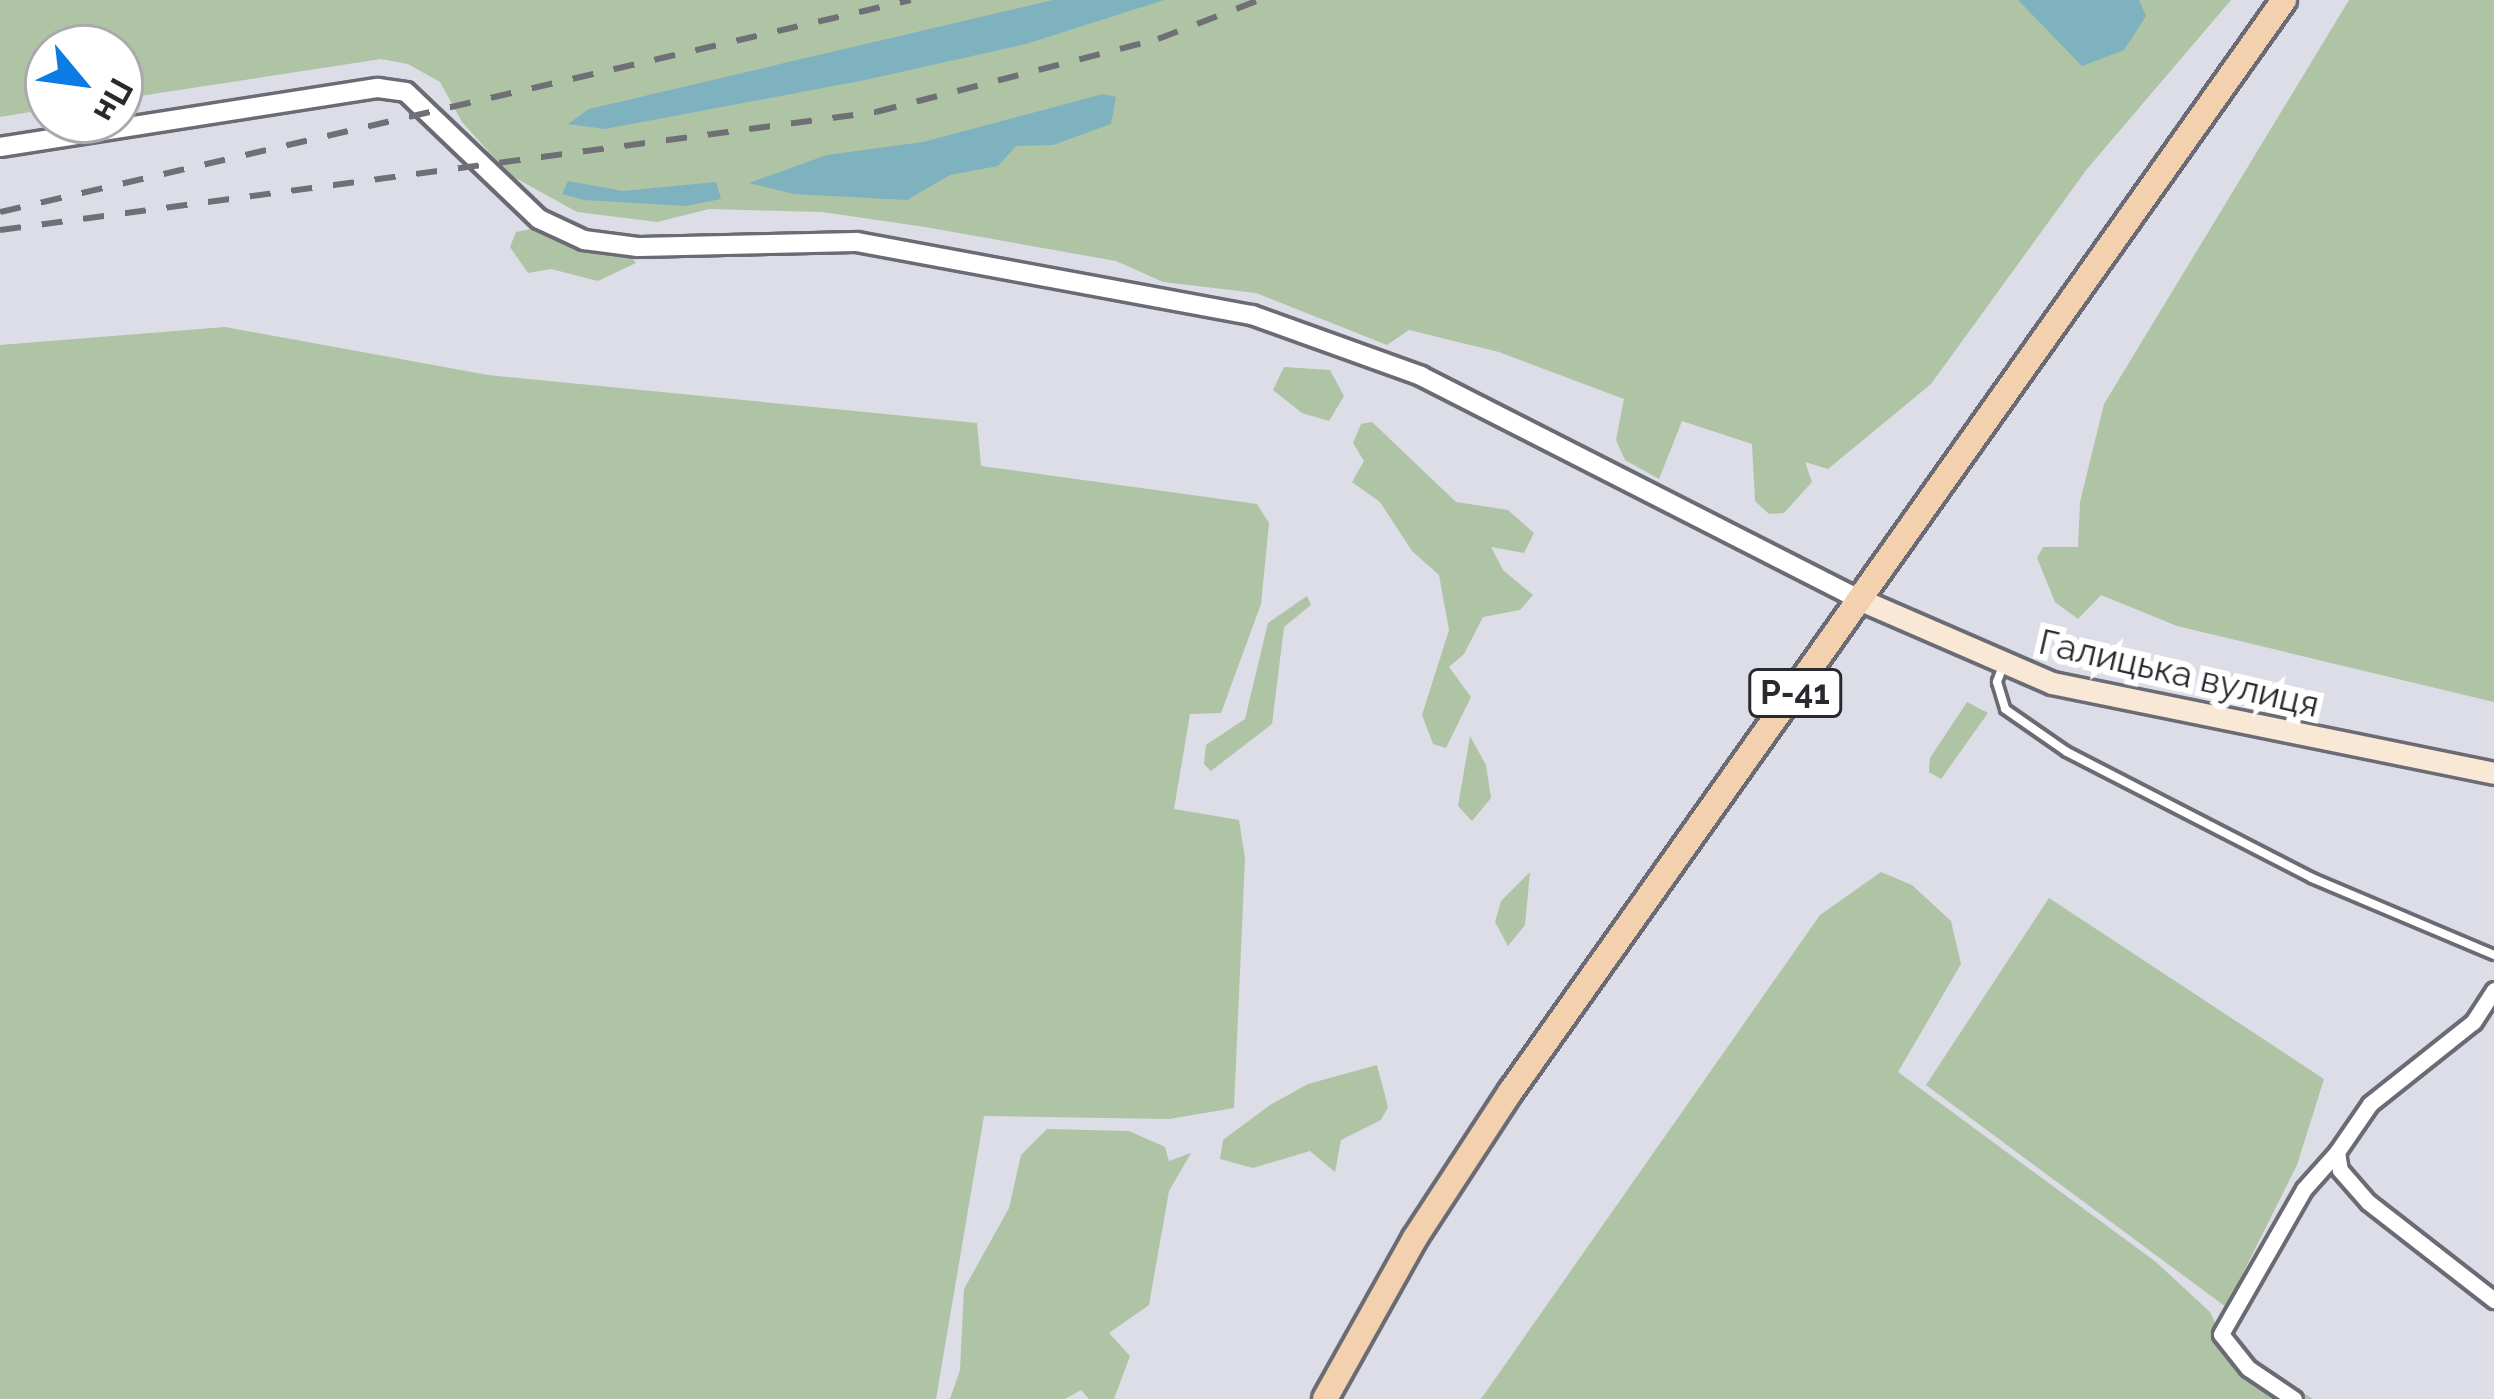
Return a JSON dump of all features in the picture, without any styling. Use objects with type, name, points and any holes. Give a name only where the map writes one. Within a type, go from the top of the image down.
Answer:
[{"type":"main road","name":"Р-41","points":[[1325,1399],[1415,1238],[1511,1091],[2284,0]]},
{"type":"main road","name":"Галицька вулиця","points":[[1861,600],[2004,665],[2224,724],[2494,773]]},
{"type":"street","points":[[0,147],[378,88],[406,92],[539,219],[584,240],[638,247],[857,242],[1252,315],[1421,376],[1861,600]]},
{"type":"street","points":[[2294,1399],[2248,1368],[2221,1334],[2304,1189],[2370,1105],[2473,1022],[2494,990]]},
{"type":"street","points":[[2337,1152],[2340,1170],[2368,1202],[2494,1300]]},
{"type":"lane","points":[[2004,665],[1996,682],[2005,709],[2067,752],[2312,878],[2494,955]]},
{"type":"green space","points":[[0,0],[2231,0],[2087,169],[1931,384],[1828,469],[1805,462],[1812,482],[1784,513],[1769,514],[1755,501],[1752,444],[1682,421],[1659,479],[1625,460],[1616,440],[1624,399],[1499,352],[1409,330],[1387,345],[1256,293],[1163,282],[1116,261],[925,227],[822,212],[709,209],[657,222],[577,212],[510,175],[462,122],[440,82],[408,64],[381,59],[144,95],[144,24],[24,24],[24,113],[0,117]]},
{"type":"green space","points":[[2349,0],[2494,0],[2494,702],[2177,626],[2101,595],[2078,619],[2055,602],[2037,558],[2043,547],[2078,547],[2080,502],[2104,404]]},
{"type":"green space","points":[[537,228],[553,239],[627,253],[636,263],[598,281],[551,269],[528,273],[510,247],[516,232]]},
{"type":"green space","points":[[225,327],[488,375],[977,423],[981,466],[1257,504],[1269,523],[1261,604],[1221,713],[1190,714],[1174,809],[1239,820],[1245,858],[1234,1108],[1169,1119],[984,1116],[936,1399],[0,1399],[0,345]]},
{"type":"green space","points":[[1284,367],[1330,370],[1344,396],[1329,421],[1302,413],[1273,390]]},
{"type":"green space","points":[[1372,422],[1456,502],[1508,510],[1534,533],[1524,553],[1491,547],[1503,570],[1533,595],[1520,610],[1483,617],[1464,654],[1449,667],[1471,697],[1446,748],[1433,744],[1422,715],[1449,630],[1439,575],[1412,551],[1380,502],[1352,482],[1364,461],[1353,443],[1361,424]]},
{"type":"green space","points":[[1307,596],[1311,605],[1284,627],[1272,724],[1211,771],[1204,764],[1206,745],[1245,719],[1268,623]]},
{"type":"green space","points":[[1967,702],[1988,713],[1941,779],[1929,772],[1930,758]]},
{"type":"green space","points":[[1470,736],[1486,765],[1491,798],[1472,821],[1458,806]]},
{"type":"green space","points":[[1530,872],[1525,925],[1508,946],[1495,922],[1501,901]]},
{"type":"green space","points":[[1881,872],[1912,885],[1951,921],[1961,964],[1898,1072],[2156,1262],[2210,1312],[2226,1345],[2313,1399],[1481,1399],[1820,915]]},
{"type":"green space","points":[[2049,898],[2324,1079],[2297,1165],[2226,1307],[1926,1085]]},
{"type":"green space","points":[[1377,1065],[1388,1107],[1381,1120],[1341,1140],[1335,1172],[1310,1151],[1253,1168],[1220,1159],[1223,1140],[1270,1105],[1308,1084]]},
{"type":"green space","points":[[1047,1129],[1129,1131],[1165,1147],[1169,1161],[1191,1153],[1169,1191],[1149,1305],[1109,1333],[1130,1356],[1114,1399],[1089,1399],[1081,1390],[1065,1399],[950,1399],[960,1370],[964,1289],[1009,1208],[1021,1155]]},
{"type":"water","points":[[1053,0],[1164,0],[1026,44],[865,80],[605,129],[568,124],[589,109]]},
{"type":"water","points":[[2018,0],[2139,0],[2146,16],[2124,50],[2082,66]]},
{"type":"water","points":[[1103,94],[1116,97],[1111,124],[1053,145],[1016,146],[998,166],[950,175],[907,200],[794,194],[749,183],[827,155],[923,142]]},
{"type":"water","points":[[568,181],[623,191],[716,182],[721,199],[686,206],[584,200],[562,194]]},
{"type":"railway","points":[[0,212],[911,0]]},
{"type":"railway","points":[[0,230],[876,112],[1158,39],[1259,0]]}]
